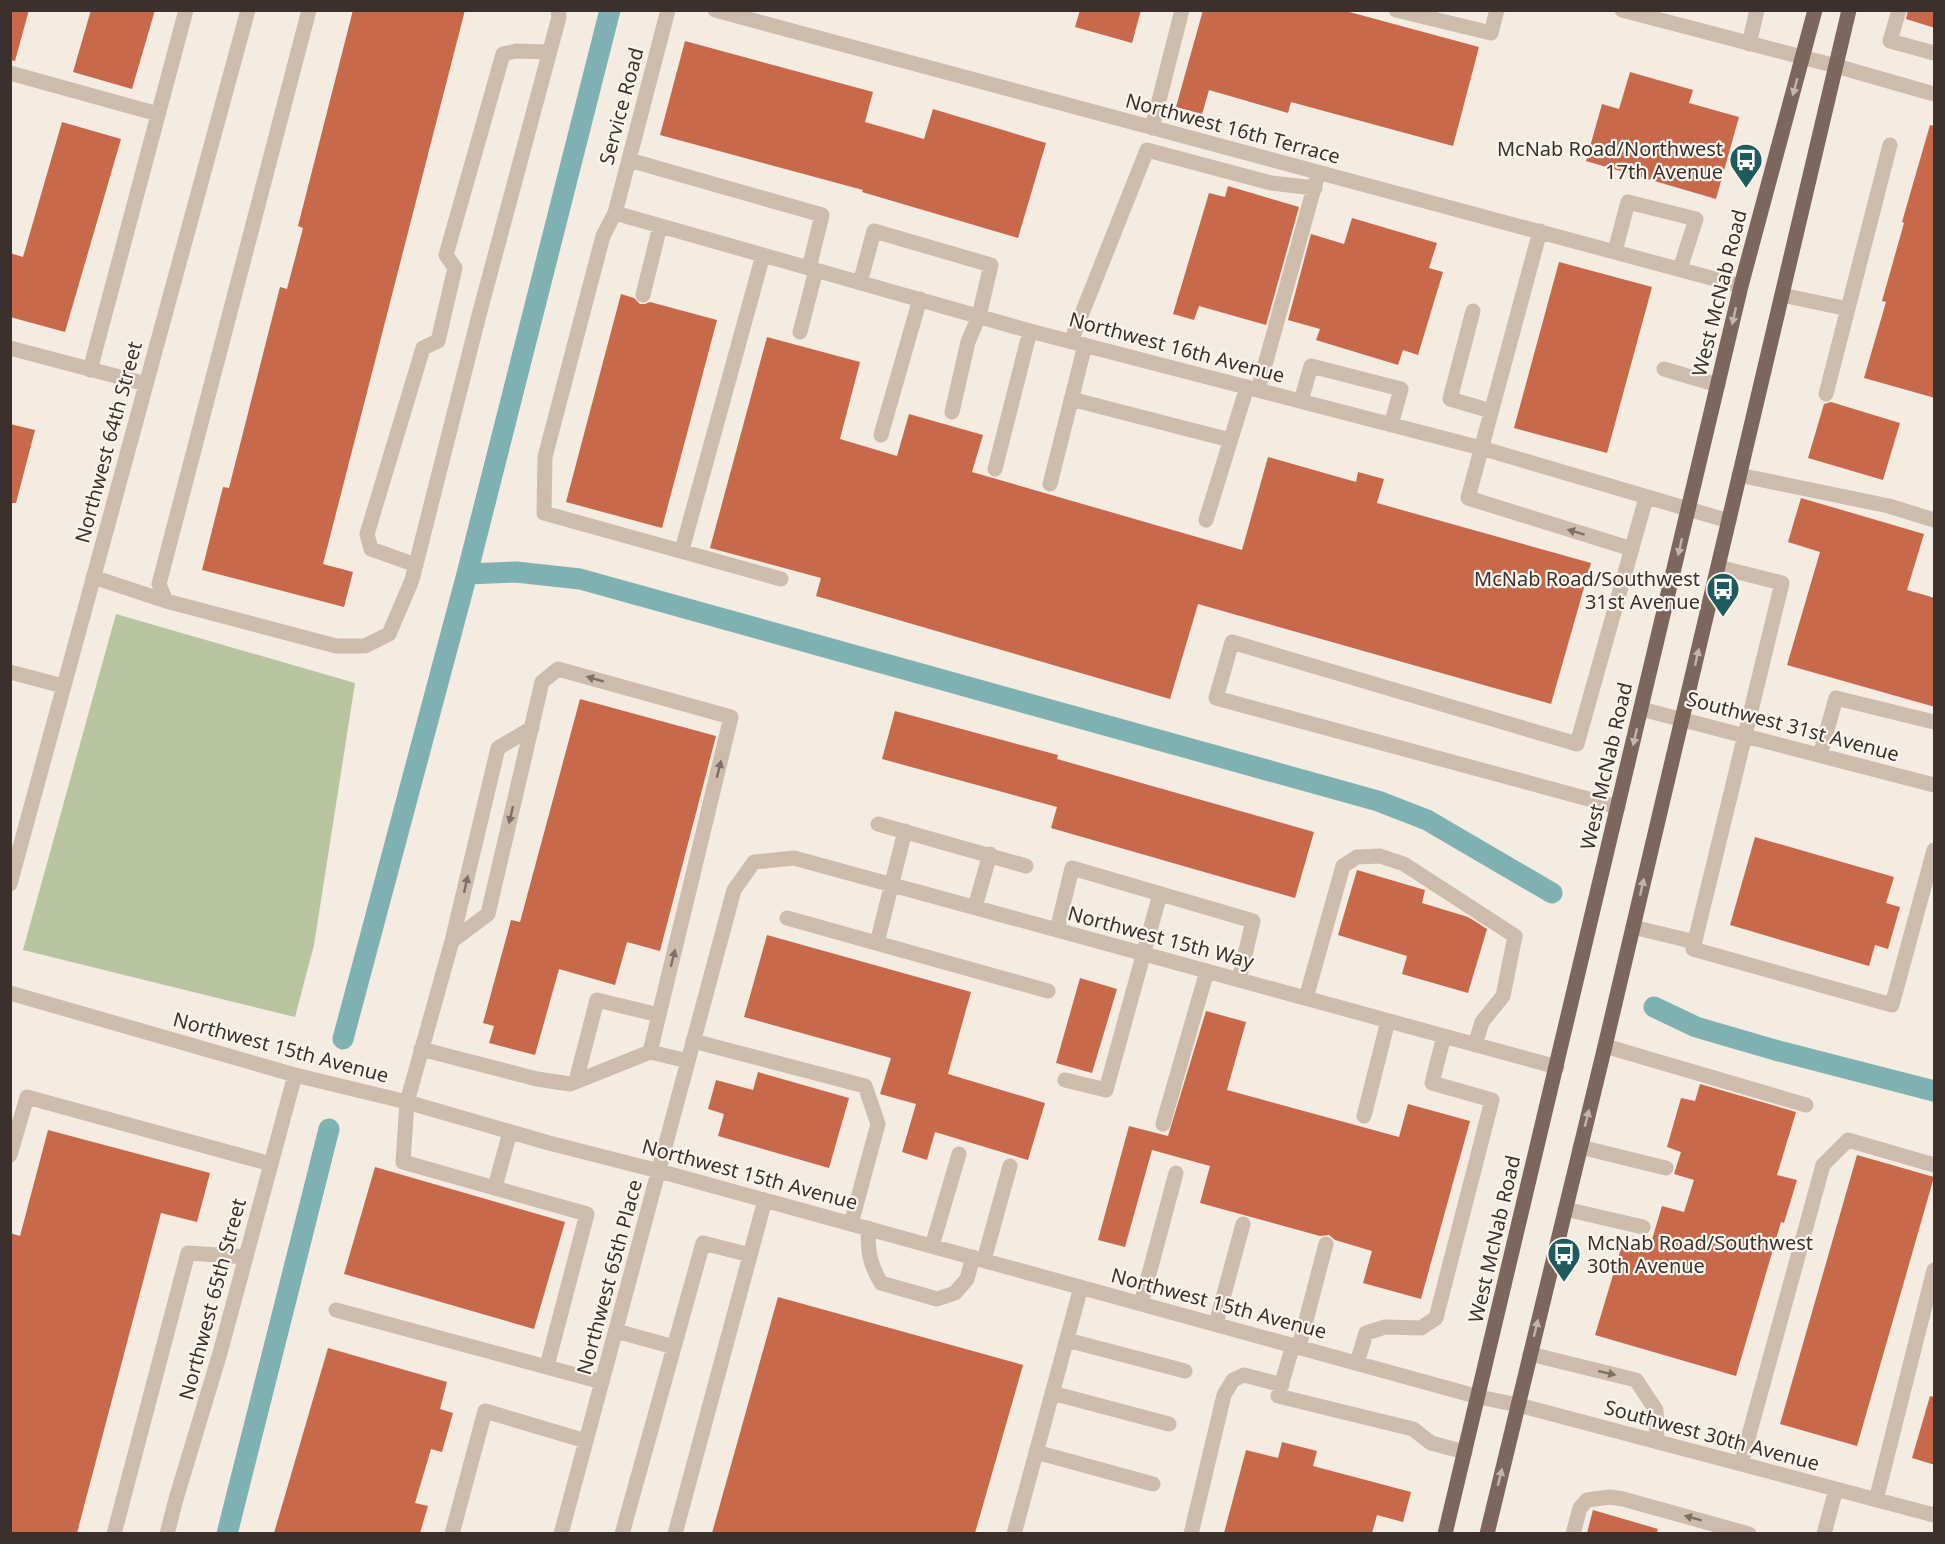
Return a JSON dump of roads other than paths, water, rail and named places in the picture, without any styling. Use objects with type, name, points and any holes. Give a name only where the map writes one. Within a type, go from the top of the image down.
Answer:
[{"type":"main road","name":"West McNab Road","points":[[1445,1533],[1741,285],[1815,10]]},
{"type":"main road","points":[[1487,1533],[1605,1046],[1849,10]]},
{"type":"street","points":[[90,370],[186,10]]},
{"type":"street","name":"Northwest 64th Street","points":[[10,884],[248,10]]},
{"type":"street","points":[[166,601],[159,584],[309,10]]},
{"type":"street","points":[[93,576],[166,601],[336,646],[365,646],[389,634],[412,580],[479,315],[559,16],[558,10]]},
{"type":"street","name":"Service Road","points":[[669,10],[615,213],[603,236],[545,458],[544,513],[682,550]]},
{"type":"street","name":"Northwest 16th Terrace","points":[[715,10],[1741,285]]},
{"type":"street","points":[[1152,128],[1182,10]]},
{"type":"street","points":[[1396,10],[1491,33],[1497,10]]},
{"type":"street","points":[[1622,10],[1935,94]]},
{"type":"street","points":[[1749,44],[1757,10]]},
{"type":"street","points":[[1899,10],[1890,41],[1935,53]]},
{"type":"street","points":[[416,565],[370,549],[368,534],[423,348],[438,341],[454,268],[446,255],[503,54],[516,51],[549,52]]},
{"type":"street","points":[[10,73],[158,114]]},
{"type":"street","points":[[1826,394],[1890,145]]},
{"type":"street","points":[[1050,484],[1071,399],[1078,343],[1147,150],[1271,183],[1314,188]]},
{"type":"street","points":[[629,160],[822,214],[800,332]]},
{"type":"street","points":[[1206,520],[1230,440],[1252,388],[1319,172]]},
{"type":"street","points":[[1615,251],[1628,201],[1696,219],[1680,269]]},
{"type":"street","name":"Northwest 16th Avenue","points":[[615,213],[1030,331],[1481,448],[1729,521]]},
{"type":"street","points":[[643,295],[660,226]]},
{"type":"street","points":[[860,283],[874,231],[991,265],[979,316],[968,342],[952,412]]},
{"type":"street","points":[[1540,231],[1468,498],[1632,549]]},
{"type":"street","points":[[763,255],[682,550],[781,579]]},
{"type":"street","points":[[1782,295],[1848,309]]},
{"type":"street","points":[[881,435],[921,299]]},
{"type":"street","points":[[1473,311],[1450,399],[1491,411]]},
{"type":"street","points":[[995,470],[1030,331]]},
{"type":"street","points":[[10,348],[146,384]]},
{"type":"street","points":[[1301,401],[1311,366],[1390,386],[1401,389],[1391,424]]},
{"type":"street","points":[[1664,369],[1718,385]]},
{"type":"street","points":[[1071,399],[1230,440]]},
{"type":"street","points":[[1739,475],[1889,506],[1935,520]]},
{"type":"street","points":[[1618,807],[1216,698],[1232,642],[1577,744],[1646,498]]},
{"type":"street","points":[[1718,567],[1782,583],[1693,949],[1892,1005],[1935,850]]},
{"type":"street","points":[[452,941],[488,914],[542,682],[558,669],[731,717],[650,1052]]},
{"type":"street","points":[[10,672],[63,686]]},
{"type":"street","points":[[1820,755],[1836,698],[1935,722]]},
{"type":"street","name":"Southwest 31st Avenue","points":[[1641,709],[1935,785]]},
{"type":"street","points":[[532,728],[498,748],[452,941],[407,1102],[403,1162],[587,1214],[547,1366]]},
{"type":"street","points":[[878,824],[1026,866]]},
{"type":"street","points":[[877,943],[905,831]]},
{"type":"street","points":[[975,908],[990,854]]},
{"type":"street","points":[[1306,998],[1342,866],[1357,857],[1380,856],[1404,864],[1515,936],[1503,996],[1482,1022],[1475,1045]]},
{"type":"street","name":"Northwest 15th Way","points":[[754,862],[794,858],[1557,1067]]},
{"type":"street","name":"Northwest 65th Place","points":[[561,1533],[734,890],[754,862]]},
{"type":"street","points":[[1057,930],[1072,868],[1253,921],[1239,980]]},
{"type":"street","points":[[1065,1080],[1106,1090],[1160,894]]},
{"type":"street","points":[[787,918],[1048,991]]},
{"type":"street","points":[[1633,927],[1695,942]]},
{"type":"street","points":[[1163,1124],[1207,971]]},
{"type":"street","name":"Northwest 15th Avenue","points":[[10,993],[295,1075],[407,1102],[1479,1397]]},
{"type":"street","points":[[576,1081],[597,1000],[659,1015]]},
{"type":"street","points":[[1364,1116],[1388,1021]]},
{"type":"street","points":[[1357,1363],[1366,1333],[1385,1327],[1421,1328],[1436,1318],[1492,1100],[1432,1083],[1444,1036]]},
{"type":"street","points":[[693,1041],[865,1086],[878,1124],[851,1224]]},
{"type":"street","points":[[1605,1046],[1806,1105]]},
{"type":"street","points":[[421,1049],[537,1079],[570,1084],[650,1052],[688,1061]]},
{"type":"street","name":"Northwest 65th Street","points":[[167,1533],[212,1382],[295,1075]]},
{"type":"street","points":[[10,1155],[27,1096],[271,1164]]},
{"type":"street","points":[[495,1187],[510,1131]]},
{"type":"street","points":[[1741,1464],[1823,1165],[1848,1140],[1935,1165]]},
{"type":"street","points":[[1580,1147],[1666,1168]]},
{"type":"street","points":[[932,1246],[959,1154]]},
{"type":"street","points":[[868,1228],[868,1250],[872,1268],[881,1283],[937,1299],[955,1293],[967,1279],[978,1259],[1010,1166]]},
{"type":"street","points":[[1141,1304],[1176,1173]]},
{"type":"street","points":[[675,1533],[765,1200]]},
{"type":"street","points":[[1565,1209],[1642,1227]]},
{"type":"street","points":[[1216,1324],[1243,1224]]},
{"type":"street","points":[[622,1533],[703,1243],[750,1255]]},
{"type":"street","points":[[1326,1244],[1296,1346],[1278,1396],[1413,1430],[1431,1443],[1465,1452]]},
{"type":"street","points":[[114,1533],[188,1253],[246,1257]]},
{"type":"street","points":[[1876,1500],[1935,1270]]},
{"type":"street","points":[[1014,1533],[1081,1287]]},
{"type":"street","points":[[336,1310],[602,1382]]},
{"type":"street","points":[[616,1331],[674,1347]]},
{"type":"street","points":[[1067,1340],[1185,1371]]},
{"type":"street","points":[[1530,1354],[1636,1380],[1656,1410],[1657,1442]]},
{"type":"street","points":[[1191,1533],[1224,1395],[1233,1380],[1244,1375],[1282,1385]]},
{"type":"street","points":[[1053,1393],[1169,1424]]},
{"type":"street","name":"Southwest 30th Avenue","points":[[1479,1397],[1518,1405],[1935,1515]]},
{"type":"street","points":[[452,1533],[485,1411],[585,1441]]},
{"type":"street","points":[[1036,1452],[1153,1484]]},
{"type":"street","points":[[1824,1533],[1836,1489]]},
{"type":"street","points":[[1573,1533],[1581,1508],[1587,1500],[1610,1497],[1749,1533]]},
{"type":"waterway","points":[[343,1039],[467,574],[610,10]]},
{"type":"waterway","points":[[467,574],[516,572],[580,579],[1378,801],[1427,820],[1552,893]]},
{"type":"waterway","points":[[1654,1007],[1696,1027],[1934,1091]]},
{"type":"waterway","points":[[227,1534],[329,1129]]},
{"type":"place","name":"McNab Road/Northwest 17th Avenue","points":[[1746,189]]},
{"type":"place","name":"McNab Road/Southwest 31st Avenue","points":[[1723,618]]},
{"type":"place","name":"McNab Road/Southwest 30th Avenue","points":[[1564,1283]]}]
